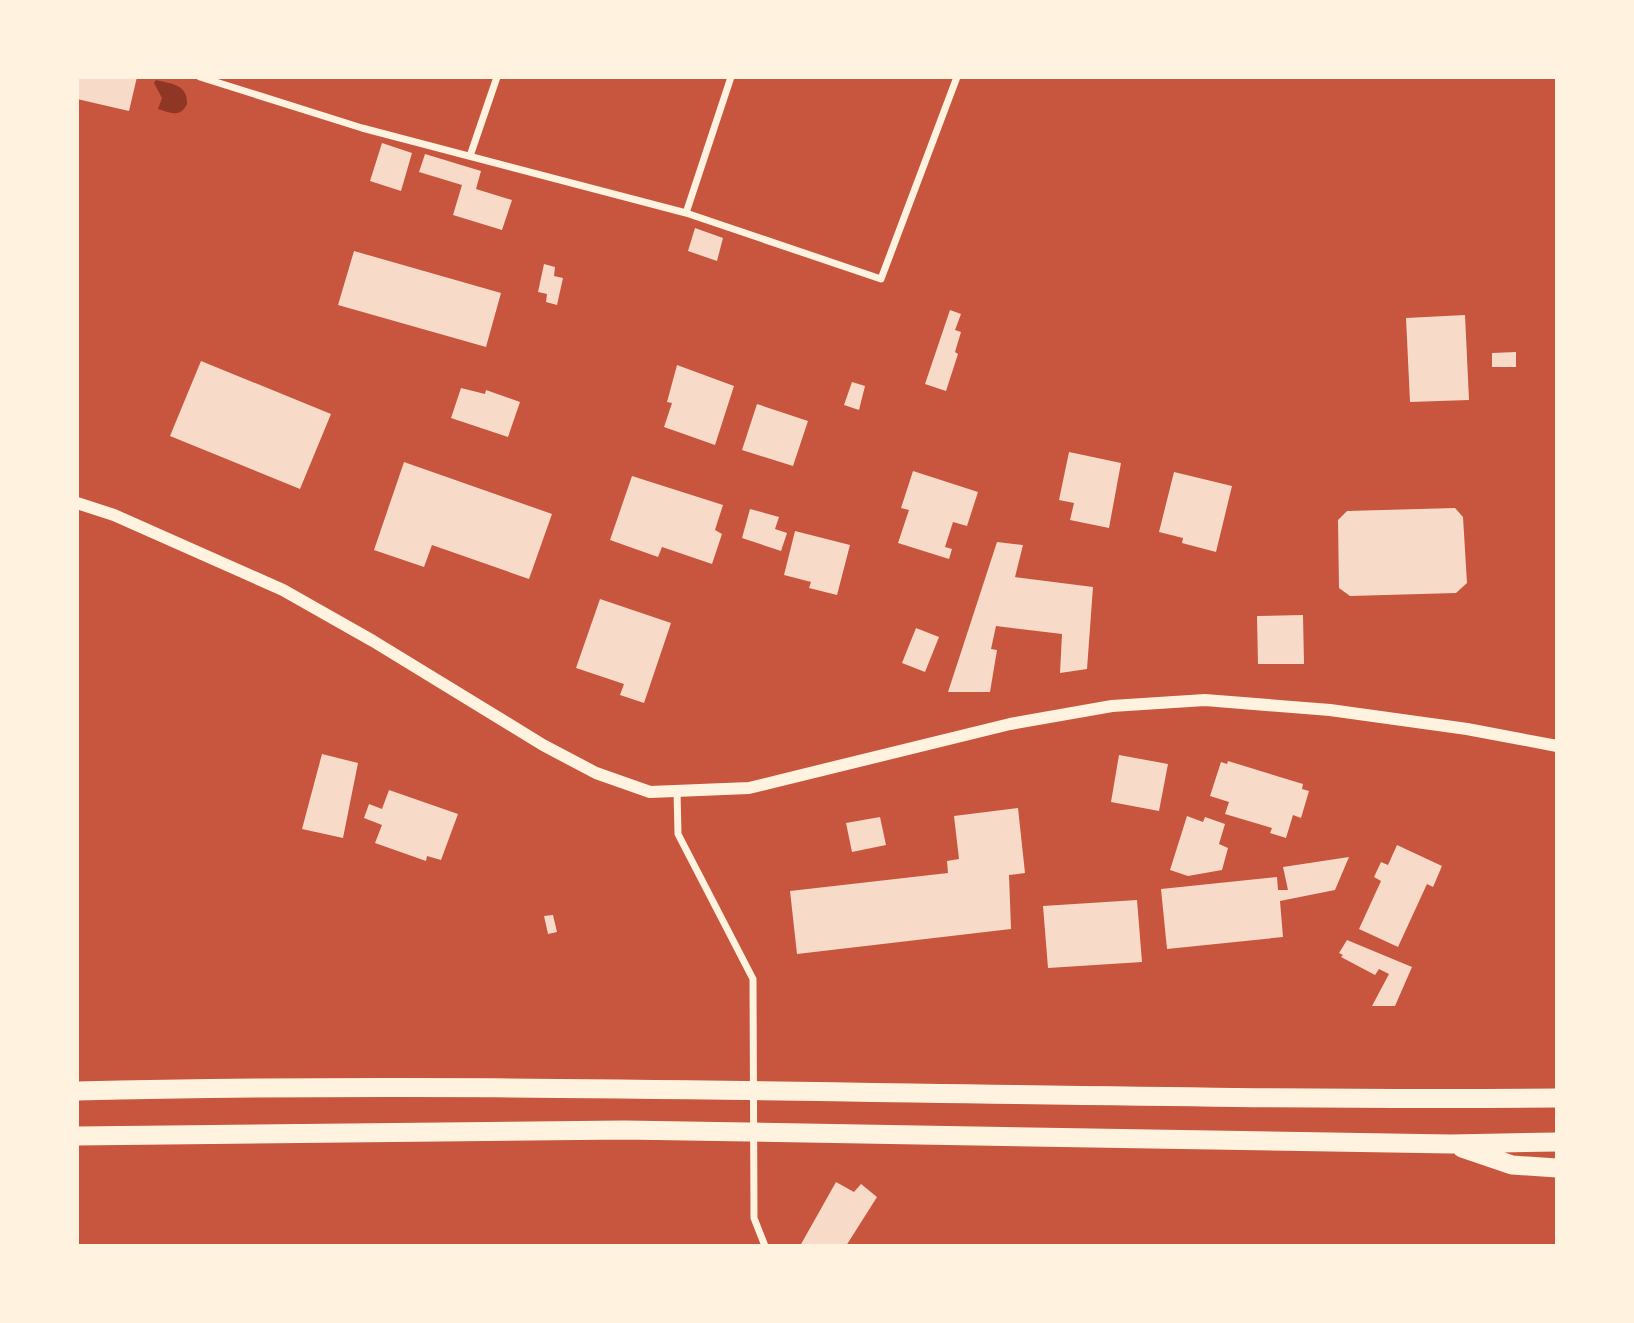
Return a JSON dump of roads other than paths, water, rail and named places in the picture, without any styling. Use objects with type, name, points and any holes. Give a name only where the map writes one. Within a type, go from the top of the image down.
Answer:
[{"type":"highway","points":[[77,1091],[501,1087],[1232,1098],[1557,1098]]},
{"type":"highway","points":[[77,1136],[624,1130],[1451,1144],[1557,1142]]},
{"type":"highway","points":[[1451,1144],[1512,1166],[1557,1168]]},
{"type":"street","points":[[201,77],[362,128],[686,213],[881,279],[957,77]]},
{"type":"street","points":[[470,156],[497,77]]},
{"type":"street","points":[[686,213],[731,77]]},
{"type":"street","points":[[77,503],[114,515],[283,590],[373,641],[544,745],[596,773],[650,792],[749,788],[1023,722],[1112,706],[1205,700],[1330,710],[1467,729],[1557,746]]},
{"type":"street","points":[[677,791],[678,834],[753,979],[754,1218],[765,1246]]}]
